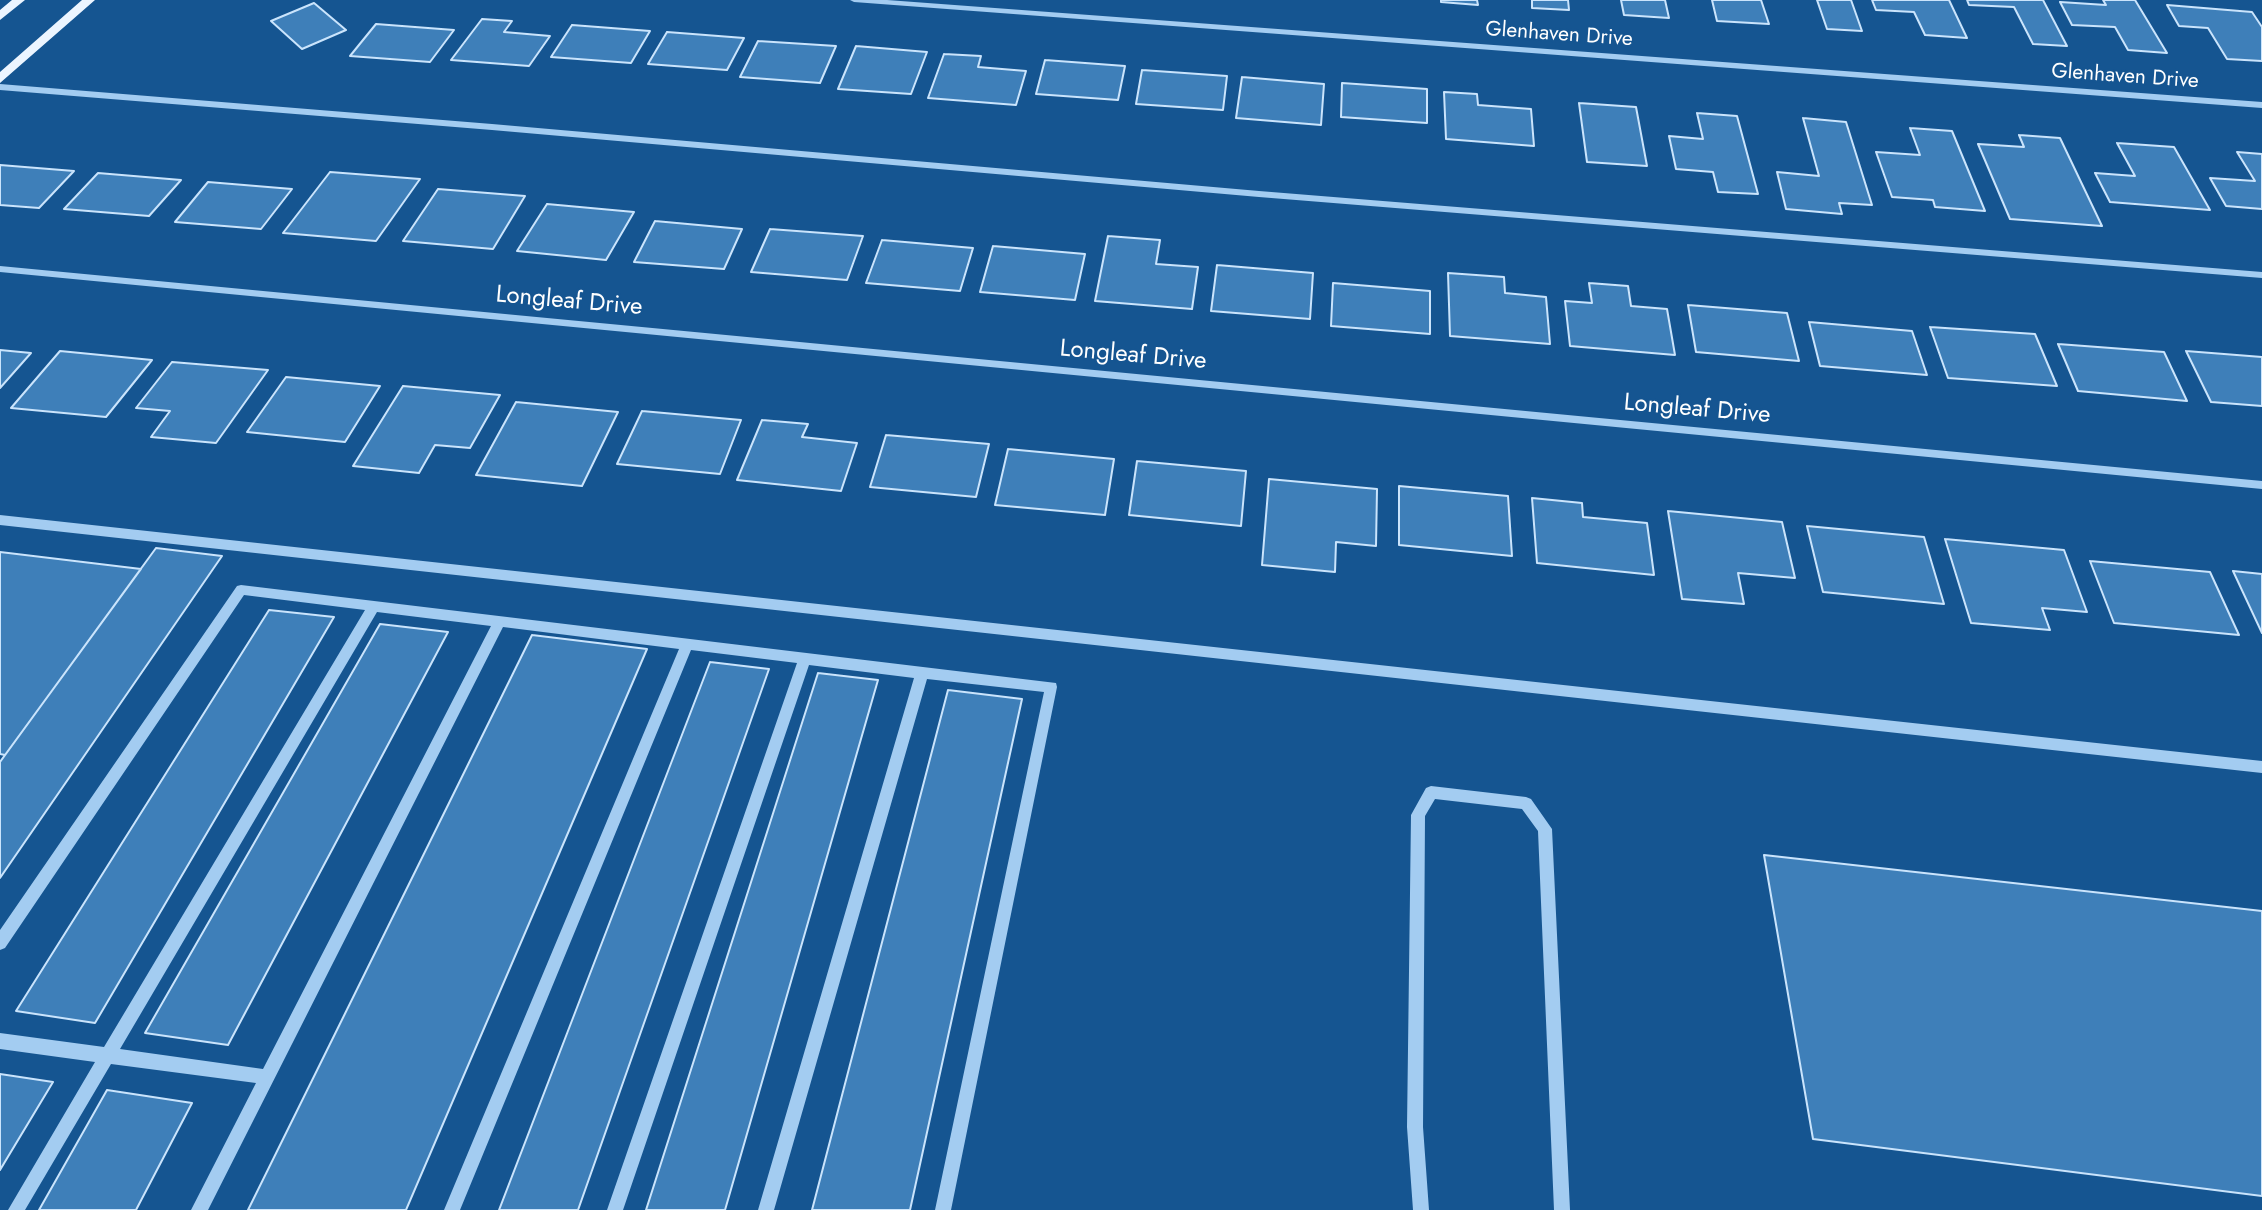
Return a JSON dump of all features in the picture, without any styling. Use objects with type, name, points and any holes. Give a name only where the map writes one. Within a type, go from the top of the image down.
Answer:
[{"type":"main road","points":[[0,16],[19,0]]},
{"type":"main road","points":[[0,79],[89,0]]},
{"type":"street","name":"Glenhaven Drive","points":[[854,0],[2262,105]]},
{"type":"street","points":[[0,87],[1259,194],[2262,275]]},
{"type":"street","name":"Longleaf Drive","points":[[0,270],[2262,485]]},
{"type":"street","points":[[0,520],[2262,767]]},
{"type":"street","points":[[0,943],[242,590],[922,673],[766,1210]]},
{"type":"street","points":[[199,1210],[500,621]]},
{"type":"street","points":[[452,1210],[687,644]]},
{"type":"street","points":[[615,1210],[806,658]]},
{"type":"street","points":[[1421,1210],[1415,1126],[1418,815],[1431,792],[1526,803],[1545,829],[1562,1210]]},
{"type":"street","points":[[0,1041],[267,1077]]},
{"type":"lane","points":[[16,1210],[374,606]]},
{"type":"lane","points":[[922,673],[1051,687],[943,1210]]},
{"type":"building","points":[[1477,0],[1478,5],[1441,2]]},
{"type":"building","points":[[1532,0],[1568,0],[1569,10],[1532,8]]},
{"type":"building","points":[[1621,0],[1665,0],[1669,18],[1624,15]]},
{"type":"building","points":[[1712,0],[1761,0],[1769,24],[1717,21]]},
{"type":"building","points":[[1817,0],[1851,0],[1862,31],[1827,29]]},
{"type":"building","points":[[1872,0],[1949,0],[1967,38],[1925,35],[1914,12],[1876,10]]},
{"type":"building","points":[[1967,0],[2043,0],[2067,46],[2033,44],[2014,7],[1969,5]]},
{"type":"building","points":[[2103,0],[2135,0],[2167,53],[2128,50],[2115,27],[2072,25],[2060,2],[2106,5]]},
{"type":"building","points":[[314,3],[346,30],[302,49],[271,21]]},
{"type":"building","points":[[2167,5],[2252,12],[2262,27],[2262,61],[2227,59],[2208,28],[2179,26]]},
{"type":"building","points":[[482,19],[512,21],[504,32],[550,36],[529,66],[451,60]]},
{"type":"building","points":[[376,24],[454,30],[430,62],[350,56]]},
{"type":"building","points":[[572,25],[650,31],[631,63],[551,57]]},
{"type":"building","points":[[667,32],[744,38],[727,70],[648,64]]},
{"type":"building","points":[[758,41],[836,46],[820,83],[740,77]]},
{"type":"building","points":[[856,46],[927,52],[911,94],[838,89]]},
{"type":"building","points":[[944,54],[981,56],[978,67],[1026,71],[1016,105],[928,98]]},
{"type":"building","points":[[1045,60],[1125,66],[1118,100],[1036,94]]},
{"type":"building","points":[[1142,70],[1227,76],[1223,110],[1136,104]]},
{"type":"building","points":[[1242,77],[1324,84],[1321,125],[1236,118]]},
{"type":"building","points":[[1342,83],[1427,89],[1427,123],[1341,117]]},
{"type":"building","points":[[1444,92],[1477,94],[1478,105],[1531,109],[1534,146],[1446,139]]},
{"type":"building","points":[[1579,103],[1636,107],[1647,166],[1587,162]]},
{"type":"building","points":[[1697,113],[1737,116],[1758,194],[1718,192],[1713,172],[1676,169],[1669,136],[1703,139]]},
{"type":"building","points":[[1803,118],[1846,122],[1872,205],[1839,203],[1842,214],[1786,209],[1777,172],[1819,176]]},
{"type":"building","points":[[1910,128],[1952,131],[1985,211],[1935,207],[1933,200],[1892,197],[1876,152],[1920,155]]},
{"type":"building","points":[[2019,135],[2060,138],[2102,226],[2010,219],[1978,144],[2024,147]]},
{"type":"building","points":[[2117,143],[2174,147],[2210,210],[2110,202],[2095,173],[2135,176]]},
{"type":"building","points":[[2237,152],[2262,154],[2262,209],[2226,206],[2210,178],[2255,181]]},
{"type":"building","points":[[0,165],[74,171],[39,208],[0,205]]},
{"type":"building","points":[[330,172],[420,179],[376,241],[283,233]]},
{"type":"building","points":[[98,173],[181,180],[149,216],[64,209]]},
{"type":"building","points":[[208,182],[292,189],[261,229],[175,222]]},
{"type":"building","points":[[438,189],[525,196],[493,249],[403,241]]},
{"type":"building","points":[[547,204],[634,212],[606,260],[517,251]]},
{"type":"building","points":[[655,221],[742,229],[724,269],[634,262]]},
{"type":"building","points":[[770,229],[863,236],[847,280],[751,272]]},
{"type":"building","points":[[1108,236],[1160,240],[1156,264],[1198,267],[1192,309],[1095,301]]},
{"type":"building","points":[[882,240],[973,248],[960,291],[866,283]]},
{"type":"building","points":[[993,246],[1085,254],[1075,300],[980,292]]},
{"type":"building","points":[[1217,265],[1313,273],[1310,319],[1211,311]]},
{"type":"building","points":[[1448,273],[1504,277],[1505,293],[1546,297],[1550,344],[1450,336]]},
{"type":"building","points":[[1333,283],[1430,291],[1430,334],[1331,326]]},
{"type":"building","points":[[1589,283],[1628,286],[1631,306],[1667,309],[1675,355],[1570,346],[1565,301],[1592,303]]},
{"type":"building","points":[[1688,305],[1787,313],[1799,361],[1696,352]]},
{"type":"building","points":[[1809,322],[1912,331],[1927,375],[1820,366]]},
{"type":"building","points":[[1930,327],[2035,334],[2057,386],[1948,378]]},
{"type":"building","points":[[2058,344],[2164,352],[2187,401],[2078,391]]},
{"type":"building","points":[[0,350],[31,353],[0,388]]},
{"type":"building","points":[[60,351],[152,360],[106,417],[11,408]]},
{"type":"building","points":[[2186,351],[2262,357],[2262,406],[2211,402]]},
{"type":"building","points":[[172,362],[268,370],[216,443],[151,437],[170,411],[136,408]]},
{"type":"building","points":[[286,377],[380,386],[345,442],[247,432]]},
{"type":"building","points":[[403,386],[500,395],[470,448],[435,445],[419,473],[353,466]]},
{"type":"building","points":[[516,402],[618,412],[582,486],[476,475]]},
{"type":"building","points":[[642,411],[741,420],[720,474],[617,464]]},
{"type":"building","points":[[762,420],[808,424],[802,437],[857,443],[841,491],[737,480]]},
{"type":"building","points":[[886,435],[989,444],[976,497],[870,487]]},
{"type":"building","points":[[1008,449],[1114,459],[1105,515],[995,505]]},
{"type":"building","points":[[1137,461],[1246,471],[1241,526],[1129,515]]},
{"type":"building","points":[[1269,479],[1377,489],[1376,546],[1336,542],[1335,572],[1262,565]]},
{"type":"building","points":[[1399,486],[1508,496],[1512,556],[1399,545]]},
{"type":"building","points":[[1532,498],[1582,503],[1583,517],[1647,523],[1654,575],[1537,563]]},
{"type":"building","points":[[1668,511],[1782,522],[1795,578],[1738,573],[1744,604],[1682,599]]},
{"type":"building","points":[[1807,526],[1924,537],[1944,604],[1823,592]]},
{"type":"building","points":[[1945,539],[2064,550],[2087,612],[2042,608],[2050,630],[1971,623]]},
{"type":"building","points":[[156,548],[222,556],[0,878],[0,762]]},
{"type":"building","points":[[0,552],[141,569],[5,755],[0,754]]},
{"type":"building","points":[[2090,561],[2210,572],[2239,635],[2114,623]]},
{"type":"building","points":[[2233,571],[2262,574],[2262,633]]},
{"type":"building","points":[[269,610],[334,617],[95,1023],[16,1011]]},
{"type":"building","points":[[380,624],[448,632],[228,1045],[145,1033]]},
{"type":"building","points":[[532,635],[647,649],[406,1210],[248,1210]]},
{"type":"building","points":[[710,662],[769,669],[578,1210],[499,1210]]},
{"type":"building","points":[[818,673],[878,680],[725,1210],[646,1210]]},
{"type":"building","points":[[948,690],[1022,699],[910,1210],[812,1210]]},
{"type":"building","points":[[1764,855],[2262,911],[2262,1196],[1813,1139]]},
{"type":"building","points":[[0,1074],[53,1082],[0,1170]]},
{"type":"building","points":[[107,1090],[192,1103],[136,1210],[39,1210]]}]
